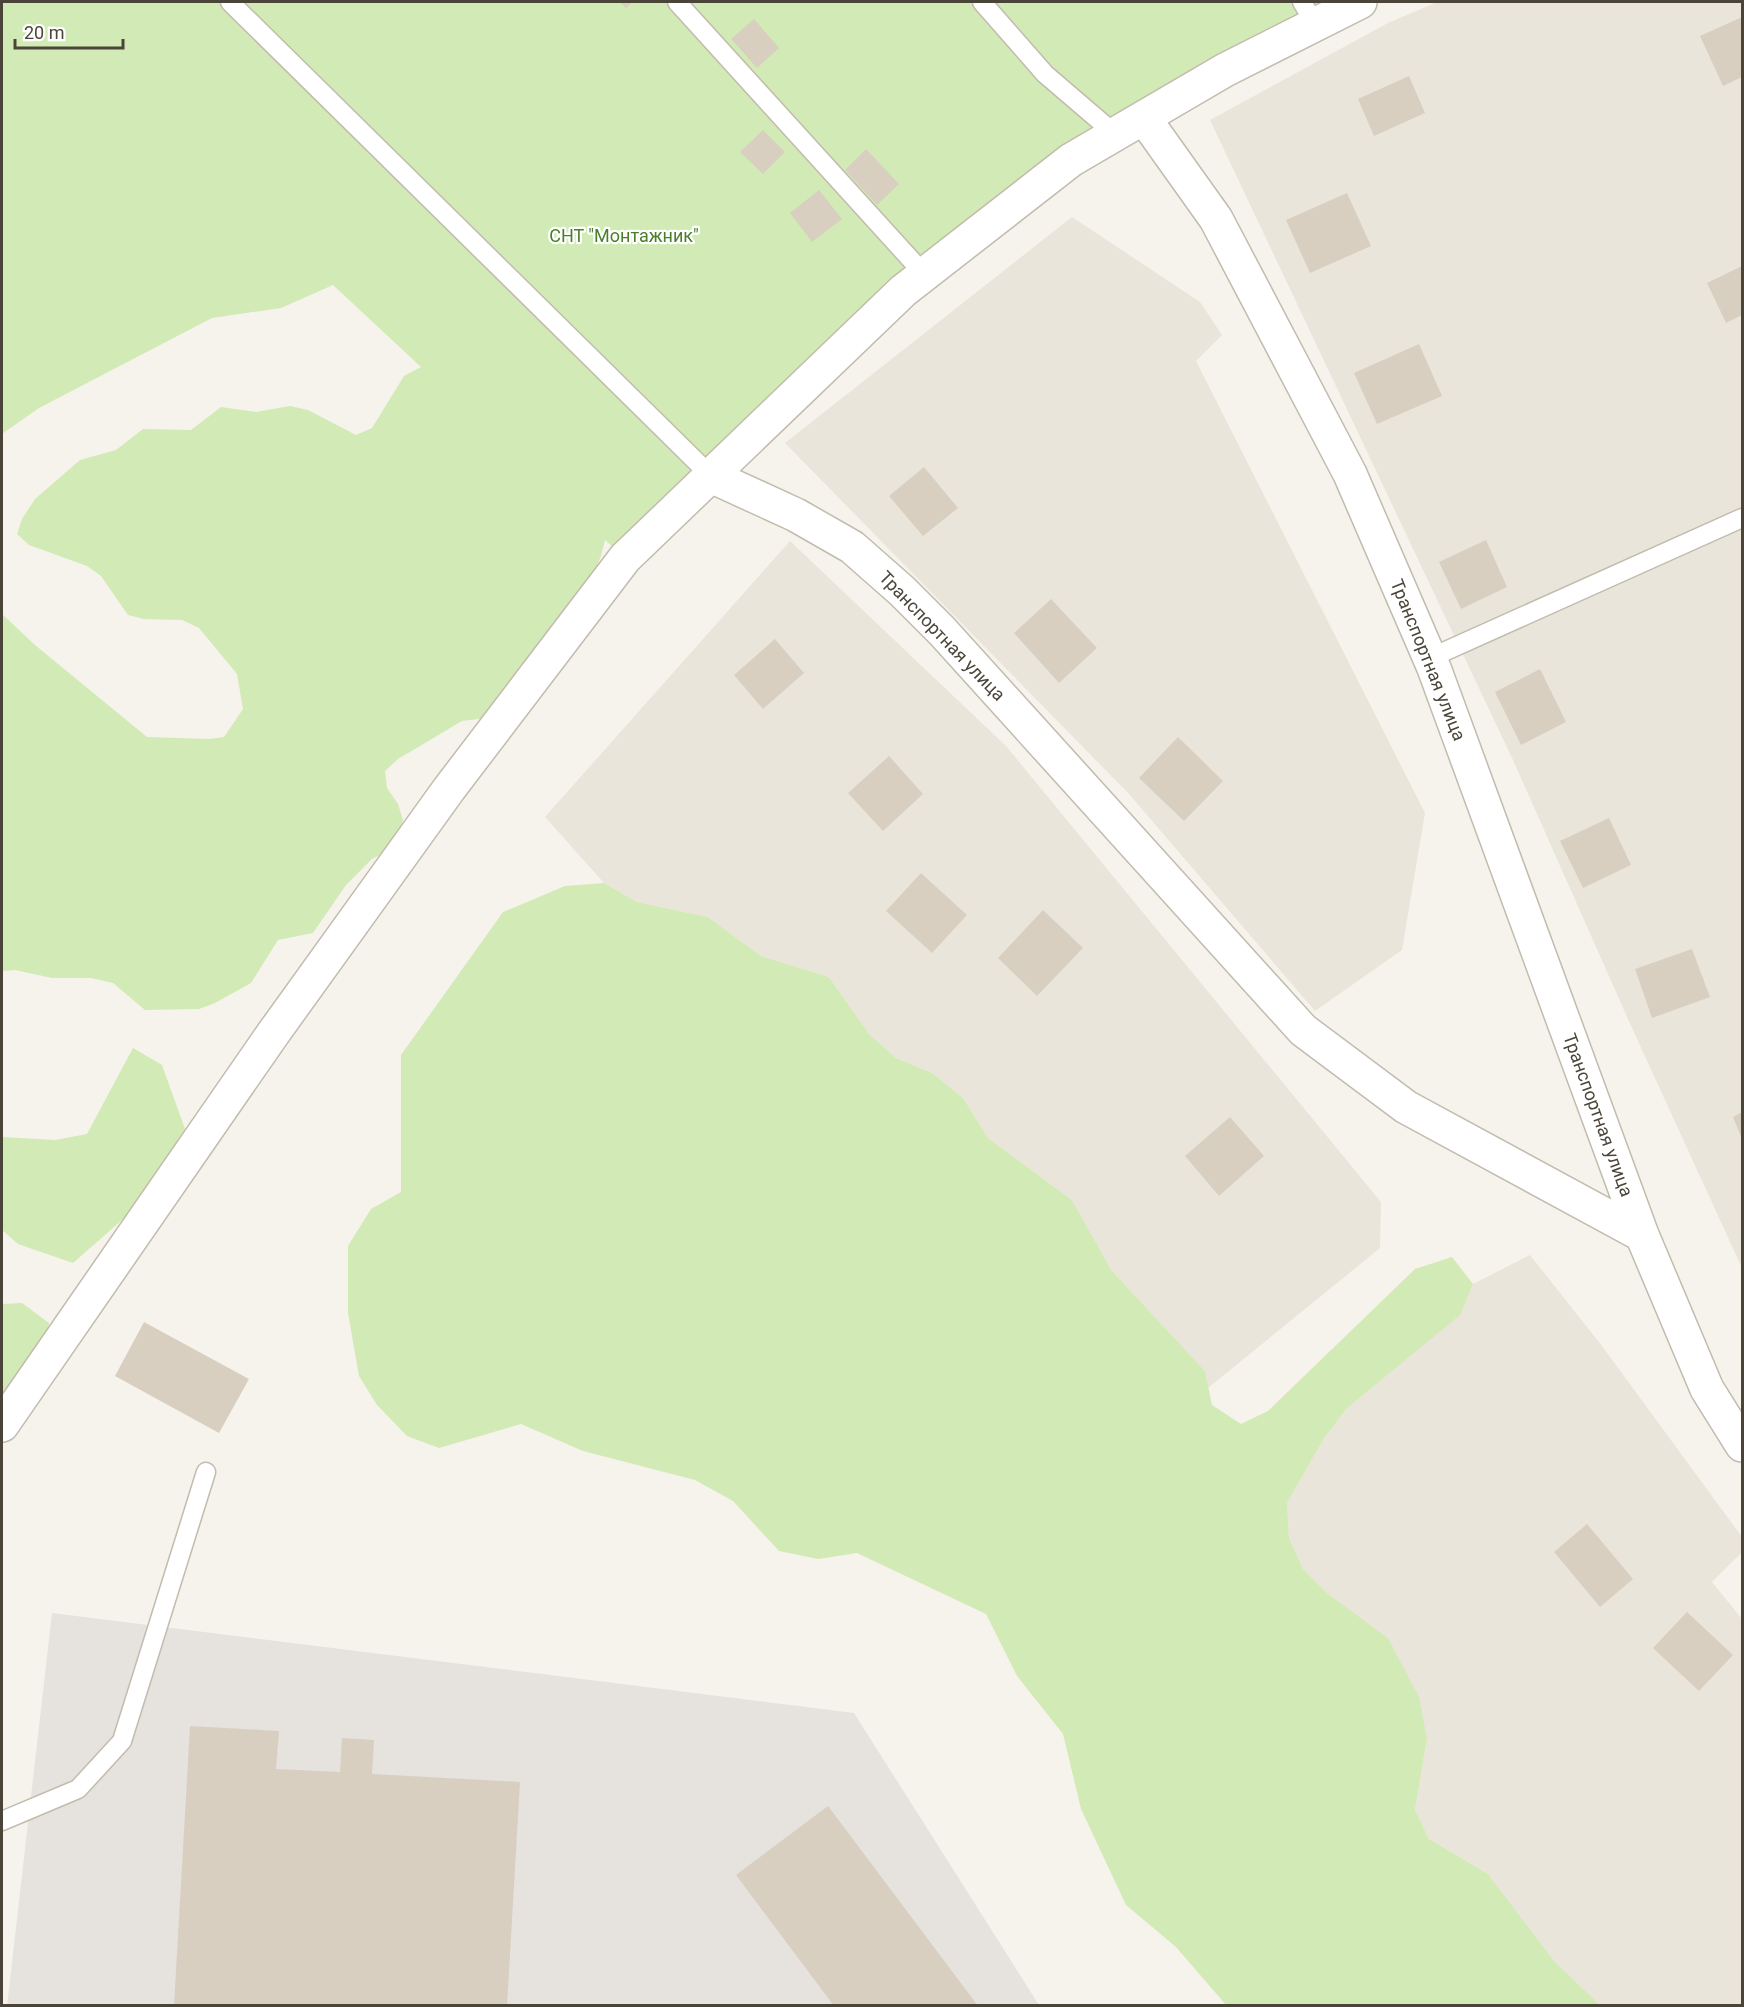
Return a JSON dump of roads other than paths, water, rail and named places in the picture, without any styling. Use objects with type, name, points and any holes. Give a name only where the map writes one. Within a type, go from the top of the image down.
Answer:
[{"type":"street","points":[[2,1425],[265,1045],[449,789],[626,558],[903,291],[1071,160],[1225,70],[1308,13],[1360,2]]},
{"type":"street","name":"Транспортная улица","points":[[1144,118],[1216,219],[1350,474],[1430,658],[1642,1235],[1707,1389],[1743,1445]]},
{"type":"street","name":"Транспортная улица","points":[[711,476],[796,515],[852,547],[902,591],[942,631],[1302,1030],[1406,1107],[1642,1235]]},
{"type":"lane","points":[[230,2],[711,476]]},
{"type":"lane","points":[[677,2],[924,274]]},
{"type":"lane","points":[[982,2],[1045,74],[1115,134]]},
{"type":"lane","points":[[1430,658],[1743,518]]},
{"type":"lane","points":[[2,1821],[78,1789],[122,1741],[206,1472]]},
{"type":"park label","name":"СНТ \"Монтажник\"","points":[[624,236]]}]
